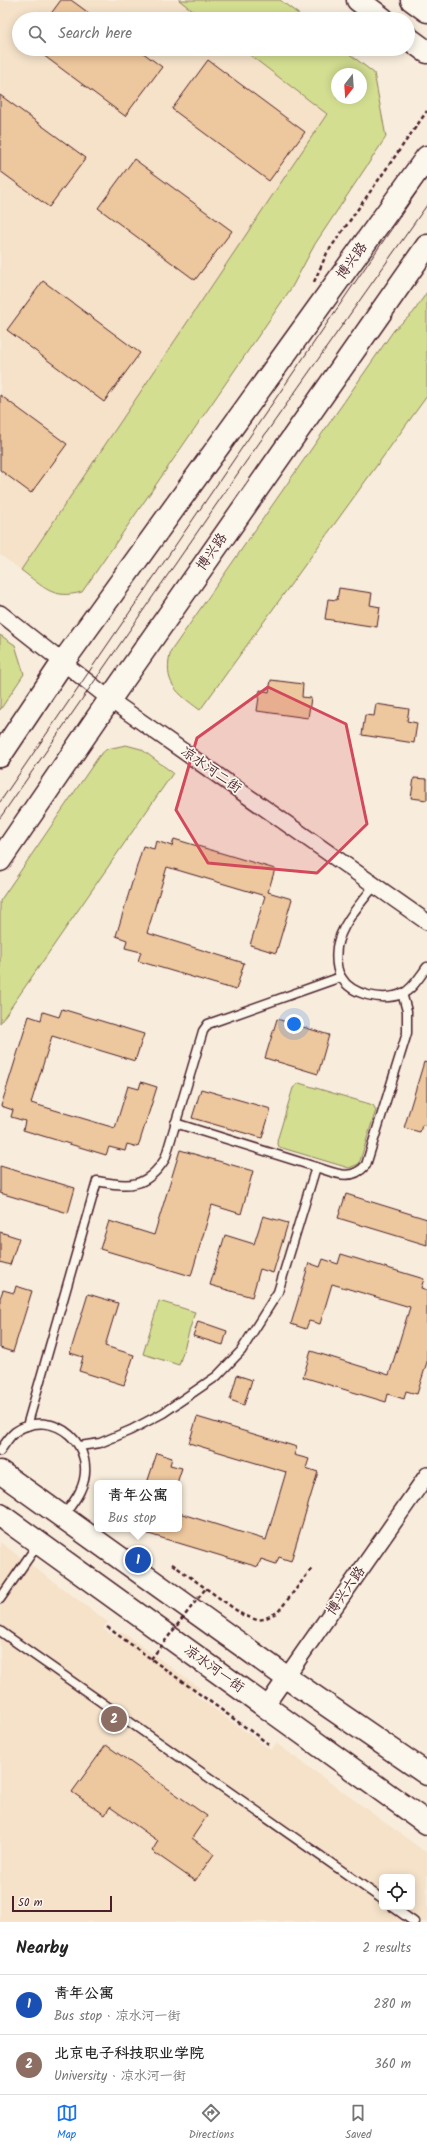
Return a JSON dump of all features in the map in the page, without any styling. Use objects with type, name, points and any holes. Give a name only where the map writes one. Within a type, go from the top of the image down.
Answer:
[{"type":"main road","points":[[358,0],[374,12]]},
{"type":"main road","points":[[412,0],[427,11]]},
{"type":"main road","points":[[415,43],[427,52]]},
{"type":"main road","name":"博兴路","points":[[0,756],[63,662],[427,157]]},
{"type":"main road","name":"博兴路","points":[[0,860],[110,699],[427,246]]},
{"type":"main road","points":[[0,1472],[286,1677],[427,1774]]},
{"type":"main road","name":"凉水河一街","points":[[0,1515],[427,1823]]},
{"type":"street","name":"凉水河二街","points":[[0,613],[110,699],[427,922]]},
{"type":"street","name":"博兴六路","points":[[266,1706],[427,1475]]},
{"type":"lane","points":[[375,885],[342,932],[337,947],[337,962],[341,977],[353,989],[368,995],[383,997],[402,994],[415,983],[427,967]]},
{"type":"lane","points":[[27,1426],[97,1181],[122,1186],[137,1184],[159,1168],[165,1158],[203,1031],[208,1024],[341,977]]},
{"type":"lane","points":[[175,1124],[316,1167],[350,1176],[358,1173],[366,1165],[407,1033],[407,1011],[402,994]]},
{"type":"lane","points":[[80,1446],[100,1443],[162,1413],[217,1376],[241,1351],[278,1292],[316,1167]]},
{"type":"lane","points":[[0,1451],[15,1433],[27,1426],[45,1425],[60,1429],[72,1435],[80,1446],[84,1466],[80,1491],[62,1517]]},
{"type":"lane","points":[[0,1599],[39,1543]]},
{"type":"lane","points":[[0,1632],[379,1897]]},
{"type":"lane","points":[[397,1910],[414,1922]]},
{"type":"path","points":[[172,1564],[243,1615],[257,1620],[264,1619],[278,1612],[312,1567]]},
{"type":"path","points":[[151,1659],[206,1588]]},
{"type":"path","points":[[107,1627],[270,1745]]},
{"type":"highlighted area","points":[[268,687],[346,724],[367,824],[317,873],[208,863],[176,810],[197,738]]},
{"type":"shaded area","points":[[0,0],[179,0],[194,12],[12,12],[12,56],[251,56],[327,114],[21,570],[0,555]]},
{"type":"shaded area","points":[[0,1542],[108,1622],[103,1629],[116,1637],[121,1631],[200,1688],[195,1695],[271,1750],[276,1743],[427,1853],[427,1922],[0,1922]]},
{"type":"green space","points":[[179,0],[280,0],[296,12],[194,12]]},
{"type":"green space","points":[[251,56],[352,56],[374,73],[386,137],[315,244],[292,287],[82,592],[63,594],[56,593],[42,587],[21,570],[327,114]]},
{"type":"green space","points":[[427,292],[427,396],[200,710],[178,692],[170,679],[168,671],[171,651],[394,330],[413,313]]},
{"type":"green space","points":[[0,635],[15,645],[24,674],[0,710]]},
{"type":"green space","points":[[126,745],[141,749],[173,773],[0,1023],[0,901],[99,756],[107,749]]},
{"type":"green space","points":[[299,1083],[373,1105],[376,1110],[359,1164],[349,1168],[279,1147],[277,1141],[293,1088]]},
{"type":"green space","points":[[159,1301],[195,1312],[179,1365],[143,1354]]},
{"type":"building","points":[[61,0],[71,0],[87,12],[52,12]]},
{"type":"building","points":[[44,56],[147,56],[162,67],[125,116]]},
{"type":"building","points":[[208,60],[305,132],[269,181],[172,109]]},
{"type":"building","points":[[0,95],[86,158],[49,207],[0,171]]},
{"type":"building","points":[[134,159],[232,231],[195,280],[98,208]]},
{"type":"building","points":[[43,281],[140,353],[104,402],[7,330]]},
{"type":"building","points":[[0,395],[67,444],[31,493],[0,470]]},
{"type":"building","points":[[339,588],[372,593],[370,605],[380,607],[377,627],[325,619],[328,599],[337,600]]},
{"type":"building","points":[[271,680],[303,684],[302,697],[311,698],[308,718],[257,711],[260,690],[269,692]]},
{"type":"building","points":[[376,704],[409,709],[407,721],[417,723],[414,743],[362,735],[365,715],[374,716]]},
{"type":"building","points":[[414,778],[427,779],[427,800],[411,798]]},
{"type":"building","points":[[174,839],[275,869],[268,892],[292,899],[276,953],[250,945],[265,896],[167,867],[147,933],[244,963],[236,990],[138,961],[141,952],[125,948],[127,940],[116,936],[143,846],[154,849],[156,841],[172,846]]},
{"type":"building","points":[[62,1009],[144,1034],[135,1061],[52,1036],[31,1103],[115,1128],[128,1086],[139,1089],[141,1082],[157,1087],[138,1147],[127,1144],[125,1151],[109,1147],[106,1155],[23,1130],[25,1121],[11,1117],[13,1110],[1,1106],[29,1016],[41,1020],[43,1012],[59,1017]]},
{"type":"building","points":[[277,1019],[329,1035],[318,1074],[265,1058]]},
{"type":"building","points":[[424,1062],[427,1063],[427,1126],[422,1125],[420,1132],[404,1128]]},
{"type":"building","points":[[201,1089],[271,1109],[262,1138],[192,1118]]},
{"type":"building","points":[[180,1150],[253,1171],[241,1214],[212,1205],[191,1276],[100,1249],[109,1221],[154,1235]]},
{"type":"building","points":[[0,1166],[75,1188],[68,1213],[0,1193]]},
{"type":"building","points":[[346,1194],[427,1219],[427,1245],[338,1218]]},
{"type":"building","points":[[263,1216],[288,1223],[273,1273],[260,1269],[252,1297],[210,1285],[225,1235],[254,1244]]},
{"type":"building","points":[[0,1232],[19,1238],[10,1265],[0,1262]]},
{"type":"building","points":[[341,1254],[424,1279],[421,1288],[427,1290],[427,1362],[417,1394],[406,1391],[404,1399],[388,1394],[386,1402],[303,1377],[311,1351],[389,1375],[410,1307],[332,1284],[320,1324],[309,1321],[306,1329],[291,1324],[309,1263],[320,1267],[323,1259],[338,1264]]},
{"type":"building","points":[[16,1286],[32,1291],[13,1352],[0,1348],[0,1298],[3,1290],[14,1293]]},
{"type":"building","points":[[88,1294],[118,1303],[105,1346],[134,1355],[124,1385],[79,1371],[83,1357],[70,1353]]},
{"type":"building","points":[[198,1321],[227,1331],[223,1345],[193,1336]]},
{"type":"building","points":[[237,1375],[252,1380],[244,1405],[230,1400]]},
{"type":"building","points":[[197,1417],[297,1447],[294,1455],[309,1459],[306,1468],[318,1472],[291,1561],[279,1557],[276,1564],[261,1559],[258,1567],[142,1532],[182,1532],[182,1514],[266,1540],[286,1472],[189,1443]]},
{"type":"building","points":[[157,1453],[172,1458],[170,1465],[182,1468],[178,1480],[148,1480]]},
{"type":"building","points":[[106,1745],[207,1816],[192,1838],[214,1854],[195,1881],[152,1851],[158,1841],[110,1807],[105,1815],[72,1792]]},
{"type":"tram line","points":[[0,802],[427,177]]},
{"type":"tram line","points":[[0,818],[245,463],[427,205]]},
{"type":"place","name":"青年公寓","points":[[138,1560]]},
{"type":"place","name":"北京电子科技职业学院","points":[[114,1719]]}]
